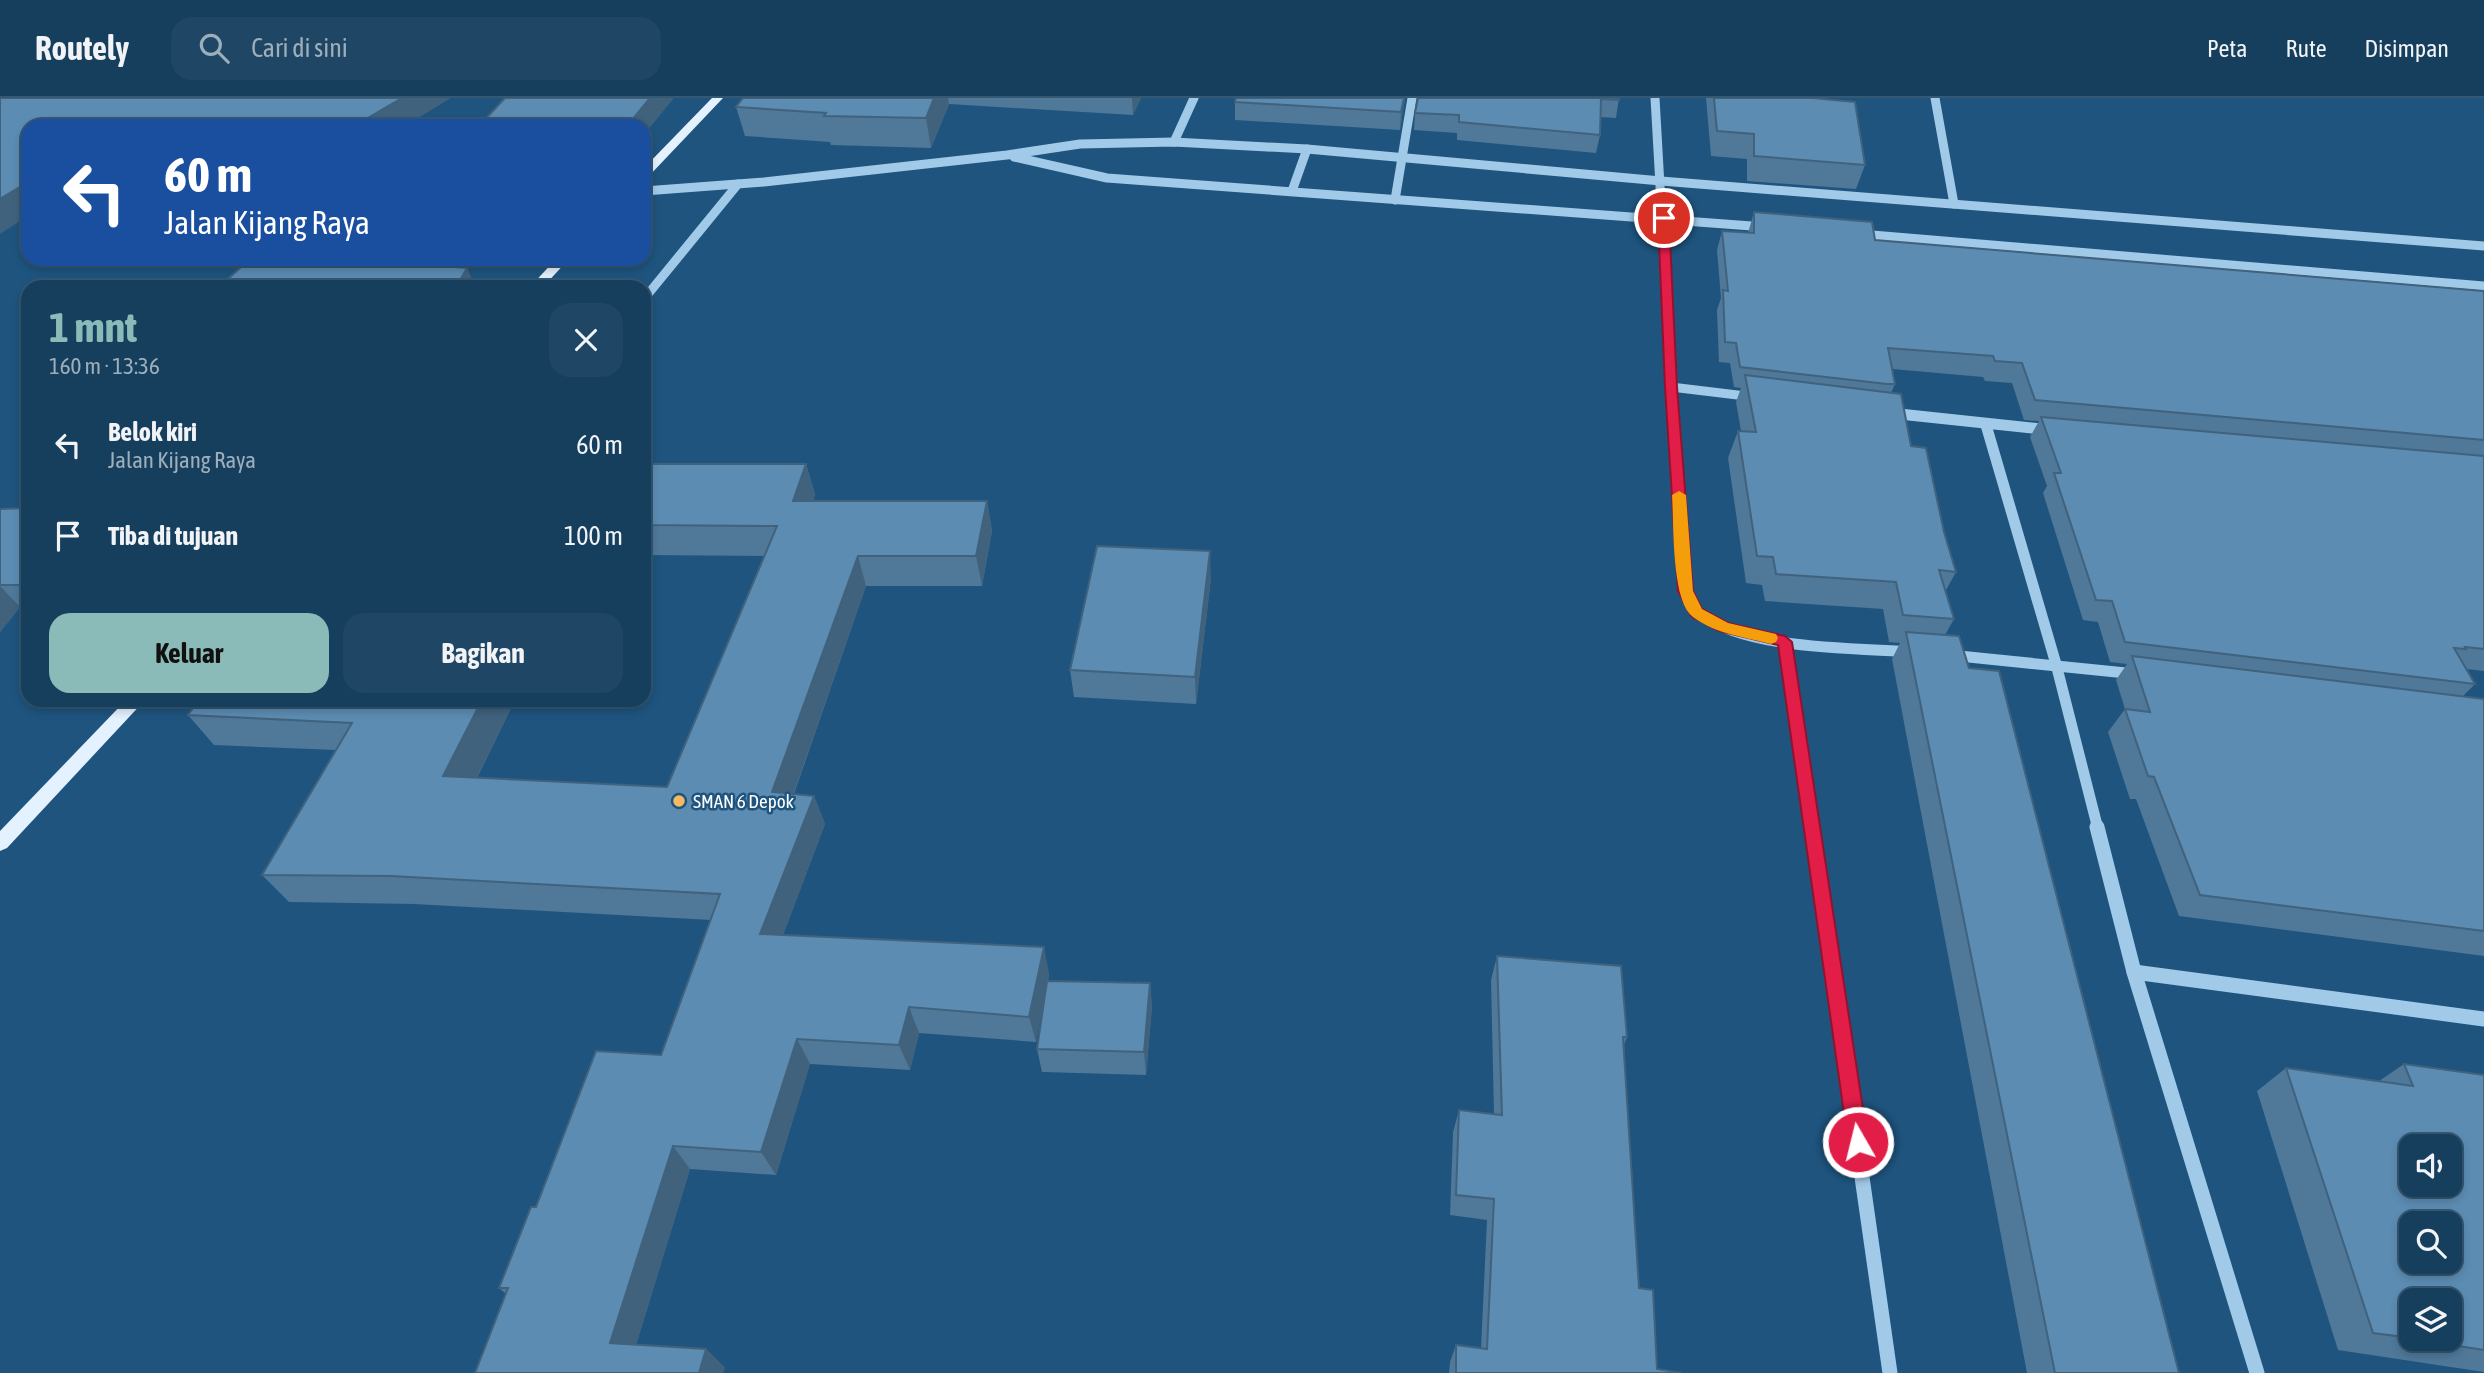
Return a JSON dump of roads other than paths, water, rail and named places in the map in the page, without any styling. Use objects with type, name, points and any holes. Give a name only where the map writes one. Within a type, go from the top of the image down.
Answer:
[{"type":"main road","points":[[651,168],[718,98]]},
{"type":"main road","points":[[543,280],[556,266]]},
{"type":"main road","points":[[0,843],[129,707]]},
{"type":"street","points":[[1174,142],[1194,98]]},
{"type":"street","points":[[1395,201],[1412,98]]},
{"type":"street","points":[[1655,98],[1664,218],[1671,387],[1686,591],[1696,612],[1724,627],[1785,642],[1920,653]]},
{"type":"street","points":[[1935,98],[1954,204]]},
{"type":"street","points":[[651,190],[738,184],[1007,155],[1080,144],[1174,142],[1307,149],[1661,181],[2484,246]]},
{"type":"street","points":[[1292,191],[1307,149]]},
{"type":"street","points":[[1007,155],[1107,178],[1775,227]]},
{"type":"street","points":[[651,290],[738,184]]},
{"type":"street","points":[[1844,233],[2484,286]]},
{"type":"street","points":[[1671,387],[1767,398]]},
{"type":"street","points":[[1877,412],[2055,431]]},
{"type":"street","points":[[1986,425],[2056,664],[2134,972],[2257,1373]]},
{"type":"street","points":[[1785,642],[1890,1373]]},
{"type":"street","points":[[1934,654],[2056,664],[2153,676]]},
{"type":"street","points":[[2134,972],[2484,1019]]},
{"type":"place","name":"SMAN 6 Depok","points":[[679,801]]}]
